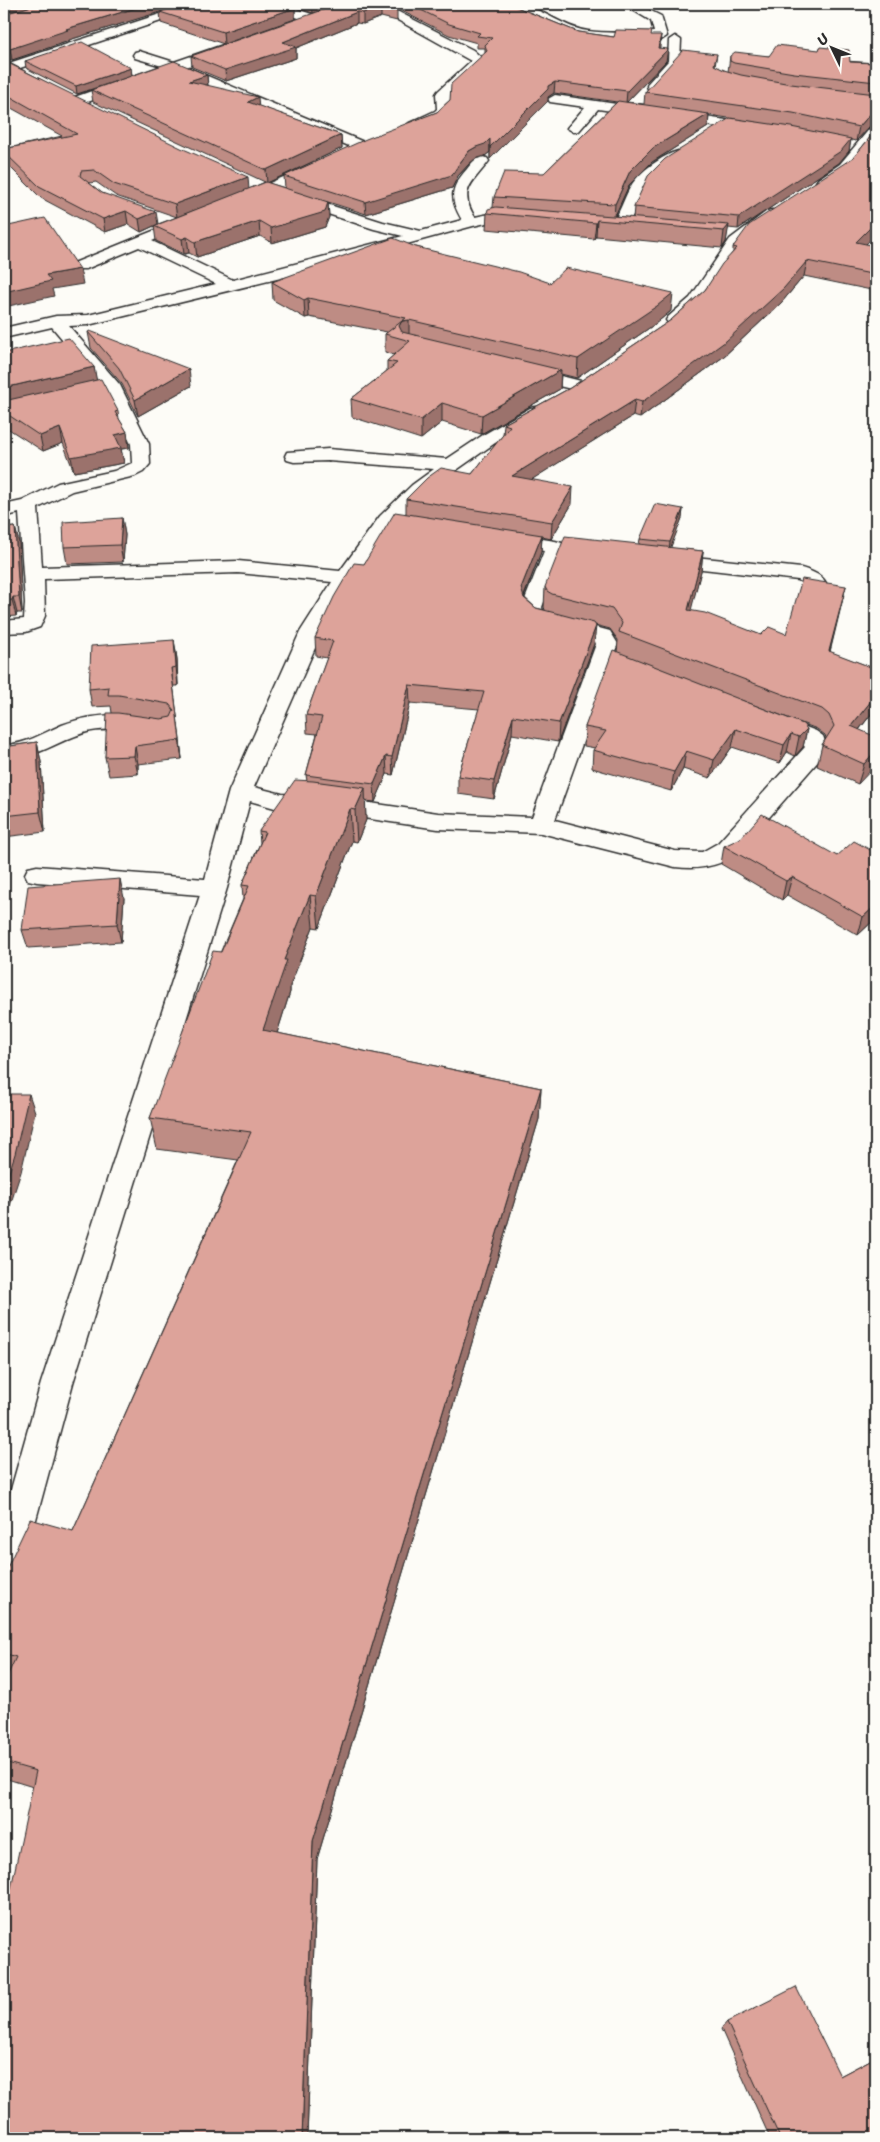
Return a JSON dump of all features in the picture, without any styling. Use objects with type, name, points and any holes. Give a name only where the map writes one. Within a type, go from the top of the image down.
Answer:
[{"type":"street","points":[[169,4],[182,10]]},
{"type":"street","points":[[7,65],[202,4]]},
{"type":"street","points":[[268,4],[316,17],[293,24]]},
{"type":"street","points":[[375,4],[469,53],[479,61],[442,94],[444,109],[440,114],[431,120],[405,130]]},
{"type":"street","points":[[514,4],[559,26],[586,35],[661,36],[657,19],[629,4]]},
{"type":"street","points":[[639,101],[674,63],[675,40]]},
{"type":"street","points":[[77,101],[238,44]]},
{"type":"street","points":[[139,55],[174,66],[366,145],[267,190],[231,204]]},
{"type":"street","points":[[7,65],[25,75]]},
{"type":"street","points":[[62,94],[92,108]]},
{"type":"street","points":[[555,99],[593,104],[639,101],[693,113],[725,124],[771,131]]},
{"type":"street","points":[[574,128],[591,111],[593,104]]},
{"type":"street","points":[[710,134],[725,124]]},
{"type":"street","points":[[809,192],[845,167],[851,146],[876,130]]},
{"type":"street","points":[[639,226],[614,224],[629,210],[638,186],[658,166],[687,149]]},
{"type":"street","points":[[472,222],[461,207],[459,192],[465,181],[482,161]]},
{"type":"street","points":[[249,182],[267,190],[379,226],[423,236]]},
{"type":"street","points":[[662,330],[696,301],[726,255],[733,235],[788,204]]},
{"type":"street","points":[[80,266],[204,214]]},
{"type":"street","points":[[153,217],[177,224]]},
{"type":"street","points":[[4,333],[56,321],[88,320],[232,286],[472,222],[495,218],[539,220]]},
{"type":"street","points":[[139,240],[232,286]]},
{"type":"street","points":[[389,245],[407,254]]},
{"type":"street","points":[[4,511],[28,506],[52,492],[71,485],[131,471],[141,464],[140,444],[56,321]]},
{"type":"street","points":[[505,367],[580,386]]},
{"type":"street","points":[[4,1575],[57,1383],[214,888],[241,791],[311,632],[345,578],[387,520],[419,489],[489,438],[558,400],[595,375]]},
{"type":"street","points":[[294,456],[328,455],[451,465]]},
{"type":"street","points":[[4,627],[26,626],[36,620],[28,506]]},
{"type":"street","points":[[387,520],[416,524]]},
{"type":"street","points":[[484,535],[564,548],[532,606],[533,613],[536,617],[543,620],[603,635],[607,644],[541,825]]},
{"type":"street","points":[[650,558],[801,574],[817,583],[816,593]]},
{"type":"street","points":[[32,573],[238,567],[282,570],[345,578]]},
{"type":"street","points":[[603,656],[668,682]]},
{"type":"street","points":[[241,791],[282,802],[316,803],[438,821],[541,825],[674,859],[694,862],[711,859],[727,849],[813,753],[816,747],[815,741],[808,736],[752,714]]},
{"type":"street","points":[[4,752],[17,752],[80,727],[101,722],[130,723],[164,729]]},
{"type":"street","points":[[37,874],[214,888]]},
{"type":"building","points":[[39,4],[149,4],[66,29],[68,30],[10,49],[4,47],[4,14]]},
{"type":"building","points":[[185,4],[283,4],[295,8],[223,32],[160,12]]},
{"type":"building","points":[[340,4],[385,4],[397,10],[381,6],[363,13],[357,12],[283,42],[296,47],[225,70],[191,56]]},
{"type":"building","points":[[409,4],[509,4],[578,32],[614,37],[616,30],[652,31],[651,35],[661,35],[658,48],[668,49],[627,91],[555,82],[548,86],[548,89],[490,147],[490,139],[485,144],[469,151],[452,175],[365,202],[284,176],[366,139],[437,112],[450,100],[451,84],[487,51],[485,45],[492,38],[477,36],[480,33],[449,24]]},
{"type":"building","points":[[82,42],[131,68],[76,86],[25,61]]},
{"type":"building","points":[[777,45],[819,50],[820,47],[849,50],[850,62],[876,63],[876,82],[794,73],[730,61],[730,56],[735,52],[769,56]]},
{"type":"building","points":[[683,50],[717,54],[714,65],[741,75],[791,84],[876,94],[876,111],[872,112],[859,127],[793,113],[645,92]]},
{"type":"building","points":[[4,61],[181,148],[248,177],[175,204],[114,184],[94,170],[81,171],[80,176],[102,193],[156,212],[139,219],[126,211],[103,219],[39,186],[4,152],[4,149],[77,134],[4,93]]},
{"type":"building","points":[[174,61],[207,75],[189,81],[258,97],[248,102],[341,135],[266,170],[91,90]]},
{"type":"building","points":[[618,101],[709,114],[653,148],[630,171],[615,204],[494,197],[504,172],[544,173]]},
{"type":"building","points":[[730,118],[791,127],[851,139],[841,151],[739,217],[634,207],[648,176],[665,159]]},
{"type":"building","points":[[876,130],[876,222],[856,242],[876,246],[876,275],[807,261],[784,288],[726,341],[642,402],[635,400],[512,476],[573,487],[552,522],[406,499],[427,478],[441,468],[472,474],[510,426],[504,424],[570,388],[671,320],[705,290],[722,264],[737,248],[733,247],[749,225],[854,157]]},
{"type":"building","points":[[266,182],[328,202],[325,212],[271,228],[259,221],[195,242],[187,237],[182,239],[154,226]]},
{"type":"building","points":[[496,207],[729,225],[724,231],[597,220],[596,223],[487,213],[488,209]]},
{"type":"building","points":[[45,218],[80,269],[46,275],[51,281],[4,292],[4,227]]},
{"type":"building","points":[[393,238],[416,247],[519,272],[550,283],[566,268],[673,293],[657,306],[578,359],[409,320],[402,321],[406,318],[308,298],[304,300],[272,282]]},
{"type":"building","points":[[402,321],[399,326],[402,332],[561,370],[482,415],[442,403],[421,420],[351,399],[397,363],[387,361],[410,341],[385,334]]},
{"type":"building","points":[[90,331],[189,369],[135,400],[119,368],[88,332]]},
{"type":"building","points":[[69,338],[94,367],[4,388],[4,353]]},
{"type":"building","points":[[101,379],[118,411],[115,412],[127,432],[115,435],[121,448],[71,457],[60,428],[40,436],[4,412],[4,401]]},
{"type":"building","points":[[655,504],[683,509],[670,542],[640,539]]},
{"type":"building","points":[[395,512],[542,535],[521,588],[524,598],[536,608],[594,623],[596,626],[559,723],[513,716],[494,781],[458,776],[484,692],[409,685],[392,757],[386,756],[374,784],[306,775],[322,717],[306,715],[333,641],[315,638],[334,597],[354,563],[364,564]]},
{"type":"building","points":[[122,518],[120,545],[64,547],[63,522]]},
{"type":"building","points":[[15,527],[19,597],[13,597],[12,600],[4,601],[4,528]]},
{"type":"building","points":[[565,536],[703,551],[688,610],[705,613],[761,635],[769,627],[786,634],[802,579],[846,586],[829,651],[876,669],[876,695],[851,726],[876,737],[876,750],[864,764],[822,745],[834,726],[829,715],[822,709],[619,632],[622,623],[612,609],[552,594],[547,591],[545,587]]},
{"type":"building","points":[[174,640],[176,667],[171,668],[180,740],[135,746],[134,756],[105,757],[107,713],[161,719],[171,717],[174,710],[169,704],[119,695],[108,695],[109,687],[89,689],[91,646]]},
{"type":"building","points":[[613,650],[803,724],[807,729],[799,737],[791,734],[784,745],[736,729],[714,760],[686,751],[674,772],[593,750],[606,731],[585,727]]},
{"type":"building","points":[[37,742],[40,812],[4,816],[4,747]]},
{"type":"building","points":[[295,780],[365,788],[355,810],[350,809],[316,896],[310,895],[284,960],[287,960],[263,1030],[541,1088],[313,1841],[302,2138],[4,2138],[4,1921],[36,1771],[4,1762],[4,1683],[16,1657],[4,1653],[4,1574],[30,1519],[73,1531],[251,1132],[150,1118],[213,951],[221,952],[249,886],[242,885],[265,832],[259,831]]},
{"type":"building","points":[[762,814],[837,856],[854,841],[876,853],[876,905],[863,917],[792,877],[786,881],[724,846],[741,838]]},
{"type":"building","points":[[120,879],[117,924],[22,930],[28,886]]},
{"type":"building","points":[[4,1094],[29,1094],[15,1154],[4,1188]]},
{"type":"building","points":[[796,1987],[840,2076],[876,2057],[875,2138],[780,2138],[727,2022]]}]
